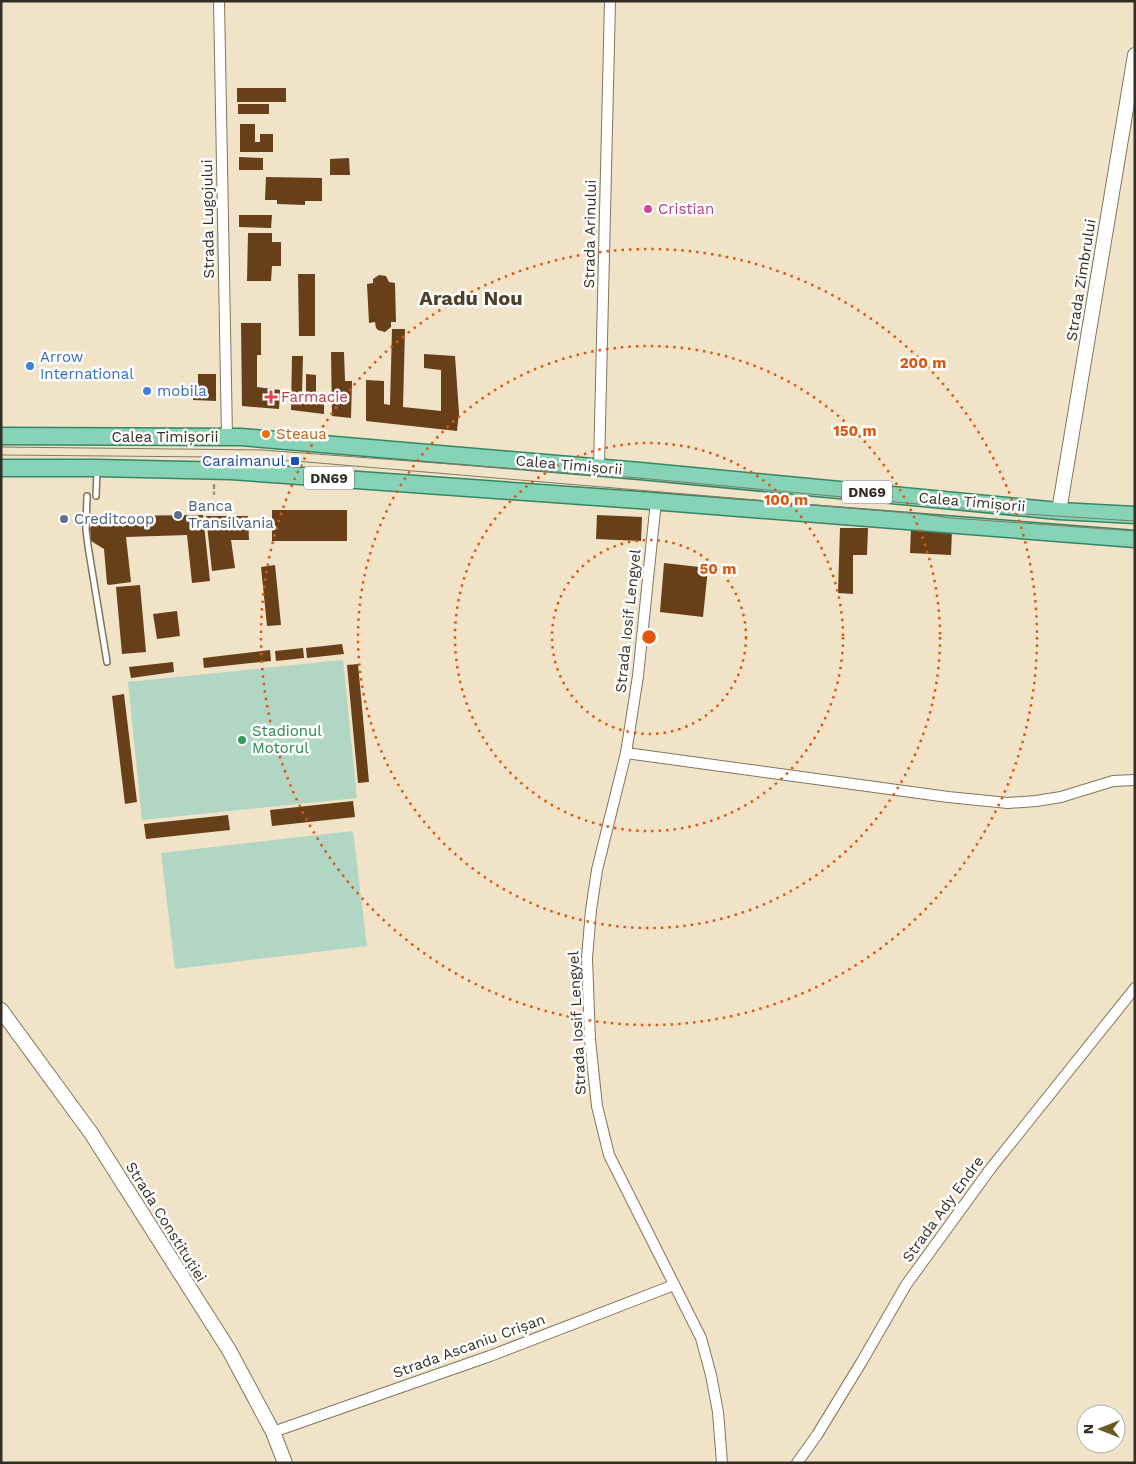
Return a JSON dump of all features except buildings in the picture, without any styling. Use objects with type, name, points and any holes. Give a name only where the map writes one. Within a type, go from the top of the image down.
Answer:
[{"type":"main road","name":"Calea Timișorii","points":[[1,436],[227,437],[599,468],[1059,511],[1135,514]]},
{"type":"main road","name":"Calea Timișorii","points":[[1,468],[231,471],[1135,539]]},
{"type":"street","name":"Strada Lugojului","points":[[219,1],[227,437]]},
{"type":"street","name":"Strada Arinului","points":[[599,468],[610,1]]},
{"type":"street","name":"Strada Zimbrului","points":[[1059,511],[1135,55]]},
{"type":"street","name":"Strada Iosif Lengyel","points":[[656,502],[638,676],[626,753],[598,870],[591,910],[587,958],[590,1040],[597,1106],[609,1155],[701,1338],[718,1412],[722,1463]]},
{"type":"street","points":[[626,753],[948,797],[1008,803],[1036,801],[1061,796],[1112,781],[1135,780]]},
{"type":"street","name":"Strada Ady Endre","points":[[797,1463],[861,1363],[906,1285],[991,1168],[1135,988]]},
{"type":"street","name":"Strada Constituției","points":[[1,1010],[91,1133],[229,1350],[273,1432],[285,1463]]},
{"type":"street","name":"Strada Ascaniu Crișan","points":[[273,1432],[490,1356],[674,1285]]},
{"type":"lane","points":[[96,496],[97,468]]},
{"type":"lane","points":[[87,496],[86,530],[107,662]]},
{"type":"green space","name":"Stadionul Motorul","points":[[343,660],[357,798],[142,820],[128,682]]},
{"type":"green space","points":[[353,831],[367,946],[175,969],[161,853]]},
{"type":"tram line","points":[[1,447],[262,450],[639,478],[1025,514],[1135,521]]},
{"type":"tram line","points":[[1,455],[214,457],[295,461],[951,518],[1135,531]]},
{"type":"place","name":"Cristian","points":[[648,209]]},
{"type":"place","name":"Arrow International","points":[[30,366]]},
{"type":"place","name":"mobila","points":[[147,391]]},
{"type":"place","name":"Farmacie","points":[[271,397]]},
{"type":"place","name":"Steaua","points":[[266,434]]},
{"type":"place","name":"Caraimanul","points":[[295,461]]},
{"type":"place","name":"Banca Transilvania","points":[[178,515]]},
{"type":"place","name":"Creditcoop","points":[[64,519]]},
{"type":"place","name":"Stadionul Motorul","points":[[242,740]]},
{"type":"district","name":"Aradu Nou","points":[[471,298]]}]
